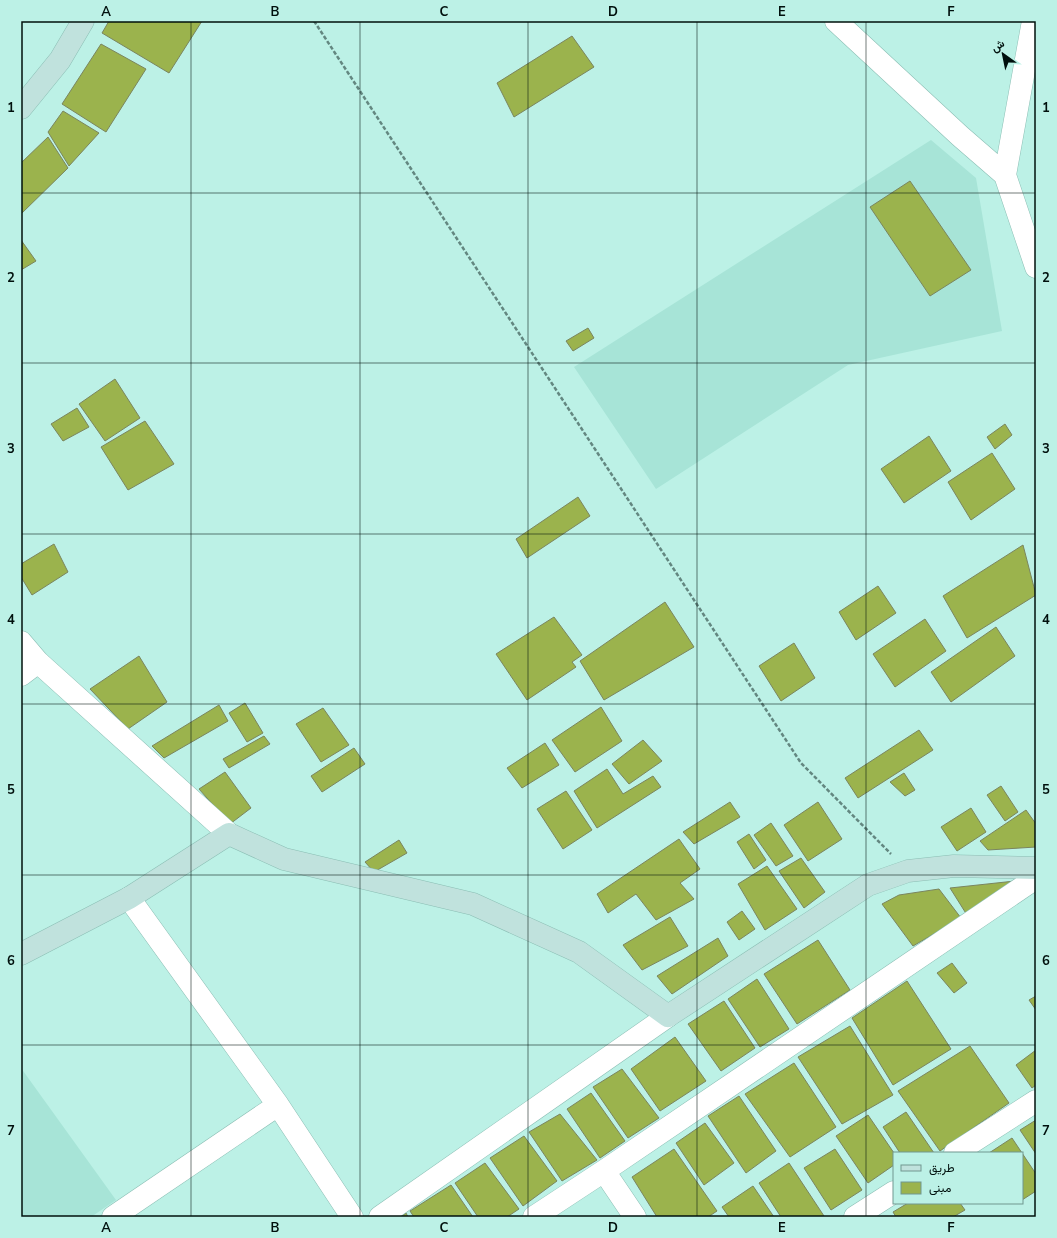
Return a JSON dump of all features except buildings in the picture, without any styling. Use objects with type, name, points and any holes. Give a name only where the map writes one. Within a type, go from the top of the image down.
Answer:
[{"type":"street","points":[[21,108],[60,60],[83,21]]},
{"type":"street","points":[[836,21],[1004,175],[1036,267]]},
{"type":"street","points":[[1004,175],[1033,21]]},
{"type":"street","points":[[21,642],[30,669],[229,834],[284,859],[473,904],[578,952],[668,1016]]},
{"type":"street","points":[[21,954],[129,898],[229,834]]},
{"type":"street","points":[[380,1217],[668,1016],[868,885],[908,871],[954,866],[1036,868]]},
{"type":"street","points":[[534,1217],[1036,878]]},
{"type":"street","points":[[129,898],[278,1104],[352,1217]]},
{"type":"street","points":[[957,1152],[1036,1101]]},
{"type":"street","points":[[113,1217],[278,1104]]},
{"type":"street","points":[[604,1171],[635,1217]]},
{"type":"street","points":[[855,1217],[893,1193]]},
{"type":"path","points":[[314,21],[801,763],[908,871]]},
{"type":"shaded area","points":[[931,140],[976,178],[1002,331],[848,365],[656,489],[574,367]]},
{"type":"shaded area","points":[[21,1068],[116,1200],[91,1217],[21,1217]]}]
